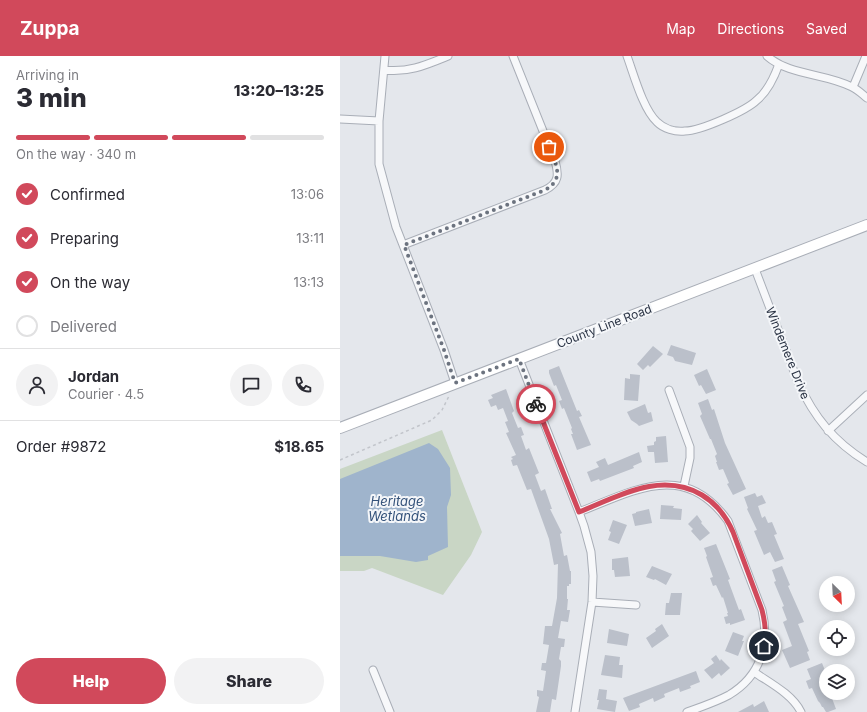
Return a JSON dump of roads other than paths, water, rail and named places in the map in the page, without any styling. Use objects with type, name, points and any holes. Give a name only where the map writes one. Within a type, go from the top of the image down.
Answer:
[{"type":"main road","name":"County Line Road","points":[[340,428],[867,225]]},
{"type":"street","points":[[385,56],[379,122],[379,164],[396,228],[404,245],[444,350],[455,383]]},
{"type":"street","points":[[384,70],[398,72],[424,65],[448,56]]},
{"type":"street","points":[[404,245],[553,186],[557,179],[558,170],[513,56]]},
{"type":"street","points":[[627,56],[646,108],[652,116],[658,123],[667,129],[686,132],[695,130],[747,108],[766,91],[773,80],[779,64]]},
{"type":"street","points":[[767,56],[779,64],[853,87],[867,98]]},
{"type":"street","points":[[853,87],[866,56]]},
{"type":"street","points":[[340,118],[379,122]]},
{"type":"street","name":"Windemere Drive","points":[[754,269],[798,382],[813,412],[828,431],[851,453],[867,462]]},
{"type":"street","points":[[519,359],[579,512],[591,552],[593,576],[592,602],[575,712]]},
{"type":"street","points":[[669,390],[690,447],[690,458],[684,486]]},
{"type":"street","points":[[828,431],[867,396]]},
{"type":"street","points":[[579,512],[650,486],[684,486],[716,505],[728,522],[736,539],[762,610],[765,622],[766,638],[762,654],[754,672],[740,687],[730,694],[687,712]]},
{"type":"street","points":[[592,602],[636,605]]},
{"type":"street","points":[[373,670],[390,712]]},
{"type":"street","points":[[754,672],[781,690],[793,701],[801,712]]},
{"type":"water","name":"Heritage Wetlands","points":[[429,443],[438,449],[450,468],[451,495],[447,507],[448,547],[428,556],[428,560],[416,562],[380,556],[340,556],[340,479]]}]
